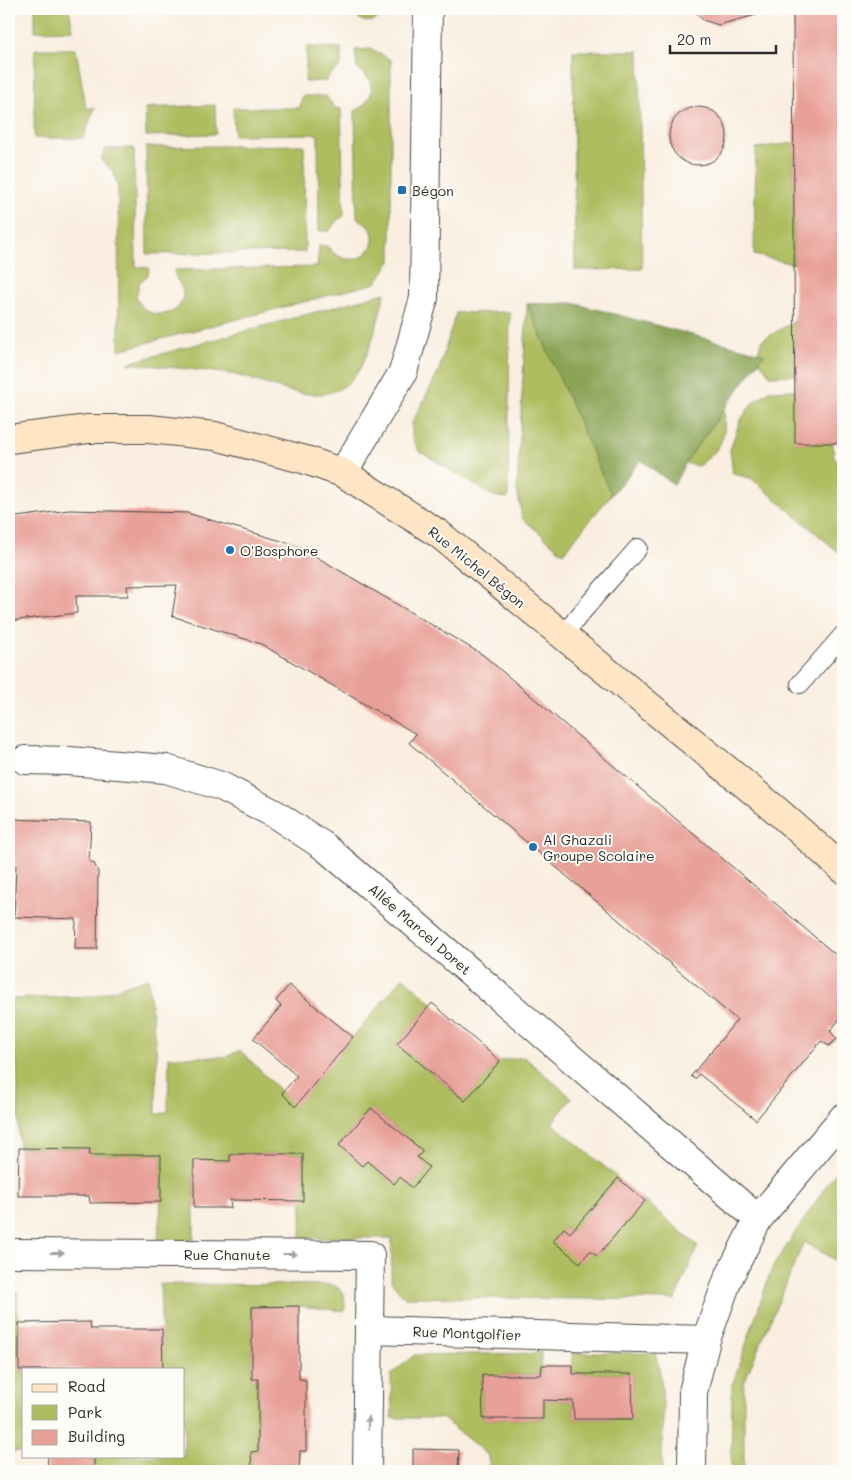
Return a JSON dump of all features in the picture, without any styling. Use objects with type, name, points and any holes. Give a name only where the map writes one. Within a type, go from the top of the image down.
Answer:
[{"type":"street","points":[[342,473],[403,372],[424,298],[428,9]]},
{"type":"street","name":"Rue Michel Bégon","points":[[9,439],[88,429],[149,429],[215,436],[306,460],[342,473],[440,534],[775,809],[843,869]]},
{"type":"street","name":"Allée Marcel Doret","points":[[25,760],[69,761],[166,769],[221,786],[275,814],[326,847],[758,1219]]},
{"type":"street","points":[[692,1471],[693,1392],[706,1340],[728,1279],[758,1219],[843,1118]]},
{"type":"street","name":"Rue Chanute","points":[[9,1253],[370,1254],[370,1330]]},
{"type":"street","points":[[367,1471],[370,1330]]},
{"type":"street","name":"Rue Montgolfier","points":[[370,1330],[706,1340]]},
{"type":"lane","points":[[563,636],[584,607],[598,595],[638,548]]},
{"type":"lane","points":[[800,684],[843,635]]},
{"type":"green space","points":[[35,9],[69,9],[73,30],[35,31]]},
{"type":"green space","points":[[356,9],[392,9],[379,18],[367,22],[358,18]]},
{"type":"green space","points":[[307,47],[341,48],[341,66],[330,74],[326,81],[305,82]]},
{"type":"green space","points":[[35,49],[76,49],[86,108],[95,108],[83,138],[34,138]]},
{"type":"green space","points":[[372,49],[391,60],[391,261],[376,283],[119,350],[118,187],[113,171],[101,160],[105,149],[134,148],[136,267],[149,268],[148,275],[139,283],[136,298],[147,311],[164,314],[175,310],[179,306],[182,301],[183,291],[174,270],[317,267],[319,246],[327,246],[338,256],[349,259],[360,257],[368,252],[372,244],[373,235],[368,226],[357,218],[355,111],[367,101],[370,96],[371,85],[364,73],[357,68],[355,50]]},
{"type":"green space","points":[[573,51],[639,51],[642,269],[575,270]]},
{"type":"green space","points":[[302,96],[326,96],[335,108],[341,109],[344,216],[337,220],[329,231],[319,231],[318,134],[234,135],[233,108],[300,108]]},
{"type":"green space","points":[[215,105],[216,134],[146,136],[145,108]]},
{"type":"green space","points":[[794,143],[794,264],[754,255],[756,148]]},
{"type":"green space","points":[[304,145],[305,252],[147,254],[146,147]]},
{"type":"green space","points":[[385,293],[365,359],[350,381],[341,388],[328,393],[300,393],[230,374],[128,363]]},
{"type":"green space","points":[[573,303],[764,354],[685,463],[674,485],[641,460],[611,495],[527,304]]},
{"type":"green space","points":[[527,304],[611,495],[563,553],[522,518],[517,489]]},
{"type":"green space","points":[[510,312],[508,498],[493,496],[419,451],[412,437],[412,423],[438,373],[456,313]]},
{"type":"green space","points":[[795,321],[795,375],[771,376],[759,361],[764,354],[758,352],[762,340]]},
{"type":"green space","points":[[795,390],[796,443],[833,443],[834,459],[843,458],[843,556],[751,478],[733,474],[730,450],[740,421],[752,403],[769,391]]},
{"type":"green space","points":[[724,410],[723,436],[717,448],[698,466],[685,463]]},
{"type":"green space","points":[[403,977],[432,1003],[397,1044],[464,1101],[500,1061],[524,1057],[572,1098],[552,1123],[618,1178],[570,1233],[564,1228],[553,1241],[590,1251],[597,1256],[645,1201],[698,1246],[675,1300],[404,1297],[391,1281],[392,1238],[301,1238],[303,1154],[230,1154],[230,1161],[194,1160],[194,1240],[158,1239],[161,1202],[161,1155],[89,1155],[90,1149],[19,1148],[17,1063],[9,1061],[9,999],[95,996],[148,978],[157,1058],[156,1115],[168,1111],[169,1057],[226,1057],[240,1050],[295,1106]],"holes":[[[371,1108],[422,1150],[417,1157],[429,1167],[412,1187],[400,1177],[394,1184],[367,1161],[362,1165],[339,1145]]]},
{"type":"green space","points":[[843,1165],[843,1265],[804,1242],[744,1382],[744,1471],[731,1471],[732,1385],[772,1268],[830,1180]]},
{"type":"green space","points":[[160,1284],[333,1285],[342,1292],[345,1311],[299,1306],[252,1307],[252,1379],[258,1379],[258,1451],[251,1452],[252,1471],[94,1471],[94,1458],[185,1458],[185,1368],[163,1368]]},
{"type":"green space","points":[[9,1292],[17,1292],[19,1370],[22,1370],[22,1451],[9,1452]]},
{"type":"green space","points":[[541,1353],[541,1375],[482,1375],[483,1419],[543,1419],[543,1400],[573,1401],[574,1419],[632,1419],[632,1374],[573,1374],[572,1353],[655,1353],[659,1367],[662,1397],[662,1471],[587,1469],[587,1471],[489,1471],[489,1456],[442,1418],[392,1418],[391,1375],[414,1355]]},
{"type":"building","points":[[693,9],[779,9],[718,25],[703,20]]},
{"type":"building","points":[[793,9],[843,9],[843,443],[795,443]]},
{"type":"building","points":[[10,59],[11,119],[9,119]]},
{"type":"building","points":[[698,107],[709,109],[722,120],[727,136],[725,147],[714,160],[698,165],[687,163],[674,152],[669,136],[671,125],[682,112]]},
{"type":"building","points":[[69,510],[187,513],[298,546],[483,655],[843,961],[843,1015],[830,1031],[837,1039],[829,1046],[821,1041],[756,1120],[699,1074],[695,1079],[691,1076],[737,1020],[409,743],[416,734],[261,644],[172,616],[177,585],[127,586],[128,596],[76,596],[77,613],[9,621],[9,518]]},
{"type":"building","points":[[12,819],[91,822],[89,861],[94,863],[98,872],[97,949],[75,949],[76,919],[14,917],[16,865],[11,865]]},
{"type":"building","points":[[289,985],[353,1037],[295,1107],[282,1093],[297,1076],[253,1039],[281,1006],[276,1001]]},
{"type":"building","points":[[432,1003],[500,1061],[465,1101],[397,1044]]},
{"type":"building","points":[[371,1108],[423,1151],[417,1157],[429,1167],[412,1188],[400,1177],[394,1184],[367,1161],[362,1166],[339,1145]]},
{"type":"building","points":[[19,1148],[90,1149],[89,1155],[161,1155],[161,1202],[90,1203],[89,1196],[18,1196]]},
{"type":"building","points":[[230,1154],[303,1154],[303,1201],[230,1200],[231,1208],[194,1208],[194,1160],[230,1161]]},
{"type":"building","points":[[618,1178],[645,1201],[597,1256],[590,1251],[580,1263],[553,1241],[564,1228],[570,1233]]},
{"type":"building","points":[[299,1306],[299,1379],[306,1380],[306,1451],[300,1451],[299,1471],[252,1471],[251,1452],[258,1451],[258,1379],[252,1379],[252,1307]]},
{"type":"building","points":[[90,1322],[91,1329],[162,1329],[163,1368],[22,1368],[22,1370],[19,1370],[19,1323]]},
{"type":"building","points":[[542,1365],[573,1365],[573,1374],[632,1374],[633,1419],[574,1419],[573,1401],[543,1400],[543,1419],[483,1419],[482,1375],[541,1375]]},
{"type":"building","points":[[413,1449],[459,1450],[458,1471],[413,1471]]},
{"type":"building","points":[[48,1458],[94,1458],[94,1471],[47,1471]]},
{"type":"building","points":[[587,1469],[634,1469],[634,1471],[587,1471]]},
{"type":"place","name":"Bégon","points":[[402,190]]},
{"type":"place","name":"O'Bosphore","points":[[230,550]]},
{"type":"place","name":"Al Ghazali Groupe Scolaire","points":[[533,847]]}]
